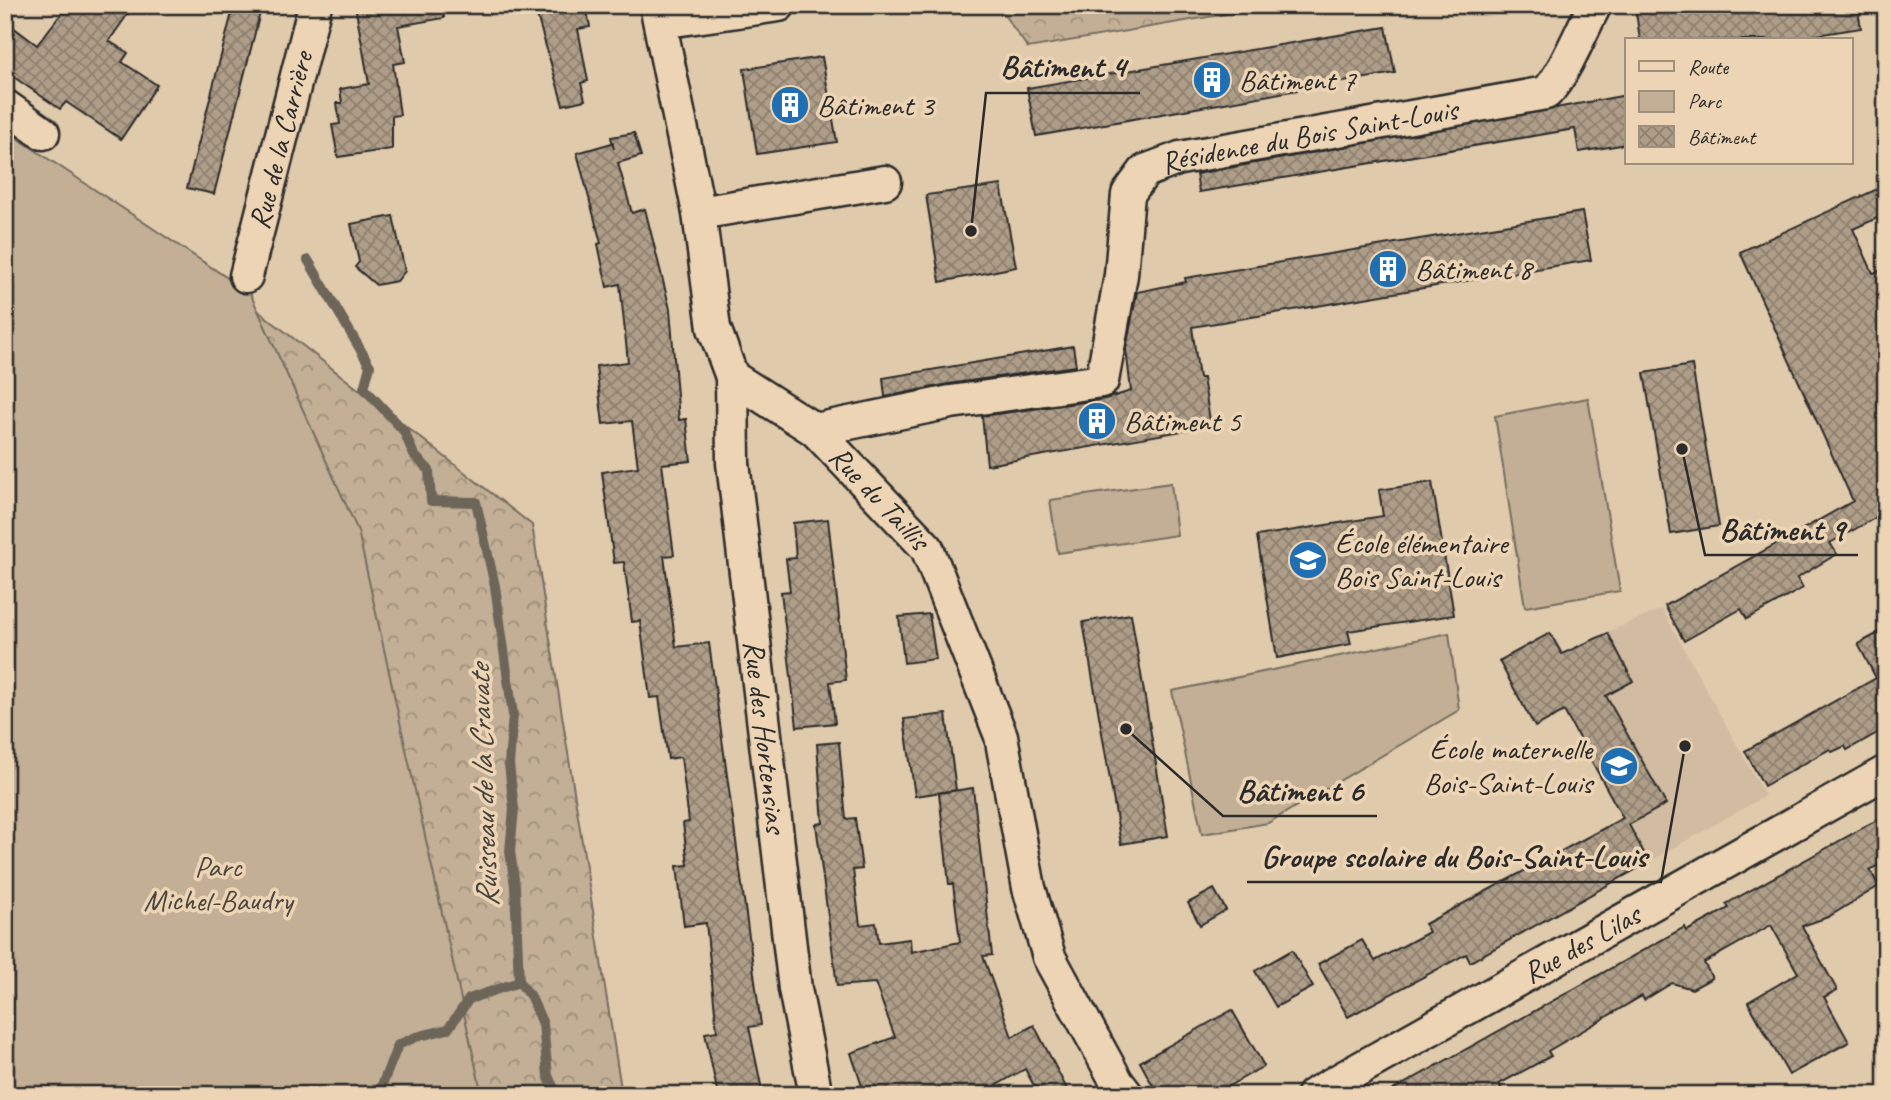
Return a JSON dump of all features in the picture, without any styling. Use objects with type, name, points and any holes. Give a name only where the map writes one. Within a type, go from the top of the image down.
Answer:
[{"type":"street","name":"Rue de la Carrière","points":[[246,276],[315,5]]},
{"type":"street","points":[[732,377],[714,328],[699,213],[658,14],[779,5]]},
{"type":"street","name":"Résidence du Bois Saint-Louis","points":[[814,430],[951,402],[1102,381],[1121,275],[1128,194],[1145,171],[1181,158],[1546,93],[1559,79],[1565,60],[1595,5]]},
{"type":"street","points":[[5,106],[43,133]]},
{"type":"street","points":[[699,213],[885,182]]},
{"type":"street","name":"Rue du Taillis","points":[[732,377],[814,430],[927,548],[1001,736],[1029,888],[1049,957],[1116,1082],[1127,1095]]},
{"type":"street","name":"Rue des Hortensias","points":[[732,377],[733,463],[795,989],[816,1095]]},
{"type":"street","name":"Rue des Lilas","points":[[1313,1095],[1886,772]]},
{"type":"shaded area","points":[[1662,609],[1765,796],[1649,862],[1629,825],[1665,804],[1606,696],[1633,681],[1608,632]]},
{"type":"green space","points":[[997,5],[1278,5],[1028,48]]},
{"type":"green space","name":"Parc Michel-Baudry","points":[[5,130],[250,293],[358,531],[482,1095],[5,1095]]},
{"type":"green space","name":"Parc Michel-Baudry","points":[[247,302],[532,525],[622,1095],[5,1095]]},
{"type":"green space","points":[[1588,398],[1620,591],[1525,607],[1495,416]]},
{"type":"green space","points":[[1171,483],[1177,535],[1058,553],[1050,500]]},
{"type":"green space","points":[[1449,633],[1459,710],[1268,823],[1202,834],[1172,691]]},
{"type":"building","points":[[68,5],[134,5],[109,41],[128,53],[122,62],[157,85],[121,139],[66,102],[60,109],[5,71],[5,21],[37,45]]},
{"type":"building","points":[[234,5],[262,5],[214,194],[187,188]]},
{"type":"building","points":[[355,5],[443,5],[444,18],[398,26],[405,62],[393,64],[400,115],[392,116],[392,149],[338,157],[332,125],[340,124],[337,103],[342,103],[340,89],[369,84]]},
{"type":"building","points":[[534,5],[586,5],[590,27],[578,29],[588,81],[581,83],[585,100],[563,105]]},
{"type":"building","points":[[1635,5],[1857,5],[1861,28],[1798,38],[1640,38]]},
{"type":"building","name":"Bâtiment 7","points":[[1386,27],[1395,73],[1036,136],[1027,88]]},
{"type":"building","name":"Bâtiment 3","points":[[822,57],[837,142],[757,154],[744,69]]},
{"type":"building","points":[[1625,95],[1625,144],[1579,152],[1575,129],[1199,192],[1196,174]]},
{"type":"building","points":[[634,133],[641,156],[618,163],[632,213],[645,209],[670,309],[679,420],[686,419],[691,461],[662,464],[674,555],[664,556],[676,647],[709,643],[761,1025],[749,1027],[763,1095],[718,1095],[705,1033],[717,1031],[706,923],[684,926],[677,866],[688,865],[683,823],[689,822],[681,757],[668,759],[659,697],[650,698],[640,621],[632,622],[624,562],[614,563],[602,472],[638,467],[632,421],[603,424],[596,366],[628,362],[620,284],[607,287],[598,244],[601,243],[577,153],[612,143],[614,149],[611,137]]},
{"type":"building","points":[[1001,185],[1016,267],[940,282],[926,195]]},
{"type":"building","points":[[1886,185],[1886,214],[1853,229],[1873,273],[1886,269],[1886,348],[1881,350],[1886,400],[1886,512],[1830,543],[1837,554],[1797,578],[1803,588],[1747,619],[1741,609],[1684,641],[1665,606],[1853,501],[1740,252]]},
{"type":"building","points":[[1582,212],[1591,260],[1192,327],[1199,378],[1203,378],[1211,426],[987,465],[982,416],[1105,399],[1131,391],[1126,349],[1137,292],[1186,282],[1185,278]]},
{"type":"building","points":[[393,216],[405,271],[397,281],[376,285],[355,267],[359,262],[351,224]]},
{"type":"building","points":[[1073,346],[1076,366],[948,384],[885,397],[883,378]]},
{"type":"building","points":[[1692,365],[1719,526],[1671,534],[1644,373]]},
{"type":"building","name":"École élémentaire Bois Saint-Louis","points":[[1432,482],[1454,615],[1348,631],[1351,644],[1277,658],[1257,536],[1383,516],[1379,490]]},
{"type":"building","points":[[828,519],[846,680],[830,682],[835,723],[797,727],[781,592],[790,591],[786,559],[796,558],[793,523]]},
{"type":"building","points":[[929,614],[936,659],[904,663],[899,617]]},
{"type":"building","points":[[1131,614],[1168,836],[1121,844],[1083,622]]},
{"type":"building","points":[[1886,629],[1886,728],[1847,750],[1845,746],[1832,752],[1830,749],[1764,786],[1745,751],[1876,678],[1858,644]]},
{"type":"building","points":[[1550,633],[1562,654],[1608,633],[1633,681],[1606,696],[1666,804],[1629,825],[1649,862],[1470,962],[1466,954],[1348,1017],[1318,964],[1362,940],[1375,961],[1429,932],[1425,924],[1623,818],[1564,711],[1535,727],[1499,661]]},
{"type":"building","points":[[946,714],[956,790],[915,796],[904,719]]},
{"type":"building","points":[[839,742],[846,819],[855,818],[862,869],[853,870],[860,925],[876,923],[879,943],[910,939],[911,952],[960,942],[953,884],[949,884],[939,793],[973,788],[992,955],[983,956],[1012,1037],[1034,1025],[1070,1095],[1039,1095],[1025,1069],[979,1095],[865,1095],[851,1053],[895,1037],[875,983],[837,986],[816,824],[823,823],[817,744]]},
{"type":"building","points":[[1886,815],[1886,861],[1870,870],[1879,886],[1828,917],[1802,926],[1837,990],[1824,997],[1849,1042],[1789,1075],[1748,1002],[1798,973],[1771,925],[1704,963],[1712,978],[1692,989],[1672,983],[1644,1000],[1642,996],[1548,1051],[1551,1056],[1499,1084],[1505,1095],[1384,1095],[1685,927],[1687,931],[1729,908],[1726,904]]},
{"type":"building","points":[[1214,889],[1226,910],[1200,925],[1188,903]]},
{"type":"building","points":[[1292,950],[1313,987],[1276,1007],[1255,971]]},
{"type":"building","points":[[1232,1010],[1264,1066],[1213,1095],[1158,1095],[1140,1062]]},
{"type":"waterway","name":"Ruisseau de la Cravate","points":[[308,260],[370,366],[364,388],[404,431],[414,455],[429,470],[431,501],[476,502],[495,586],[513,715],[509,764],[514,809],[510,851],[515,886],[519,982],[531,997],[543,1024],[548,1076],[557,1095]]},
{"type":"waterway","points":[[378,1095],[398,1045],[416,1037],[448,1029],[469,999],[519,982]]},
{"type":"place","name":"Bâtiment 7","points":[[1212,80]]},
{"type":"place","name":"Bâtiment 3","points":[[790,105]]},
{"type":"place","name":"Bâtiment 4","points":[[971,231]]},
{"type":"place","name":"Bâtiment 8","points":[[1388,269]]},
{"type":"place","name":"Bâtiment 5","points":[[1097,421]]},
{"type":"place","name":"Bâtiment 9","points":[[1682,449]]},
{"type":"place","name":"École élémentaire Bois Saint-Louis","points":[[1308,560]]},
{"type":"place","name":"Bâtiment 6","points":[[1126,729]]},
{"type":"place","name":"Groupe scolaire du Bois-Saint-Louis","points":[[1685,746]]},
{"type":"place","name":"École maternelle Bois-Saint-Louis","points":[[1619,766]]}]
